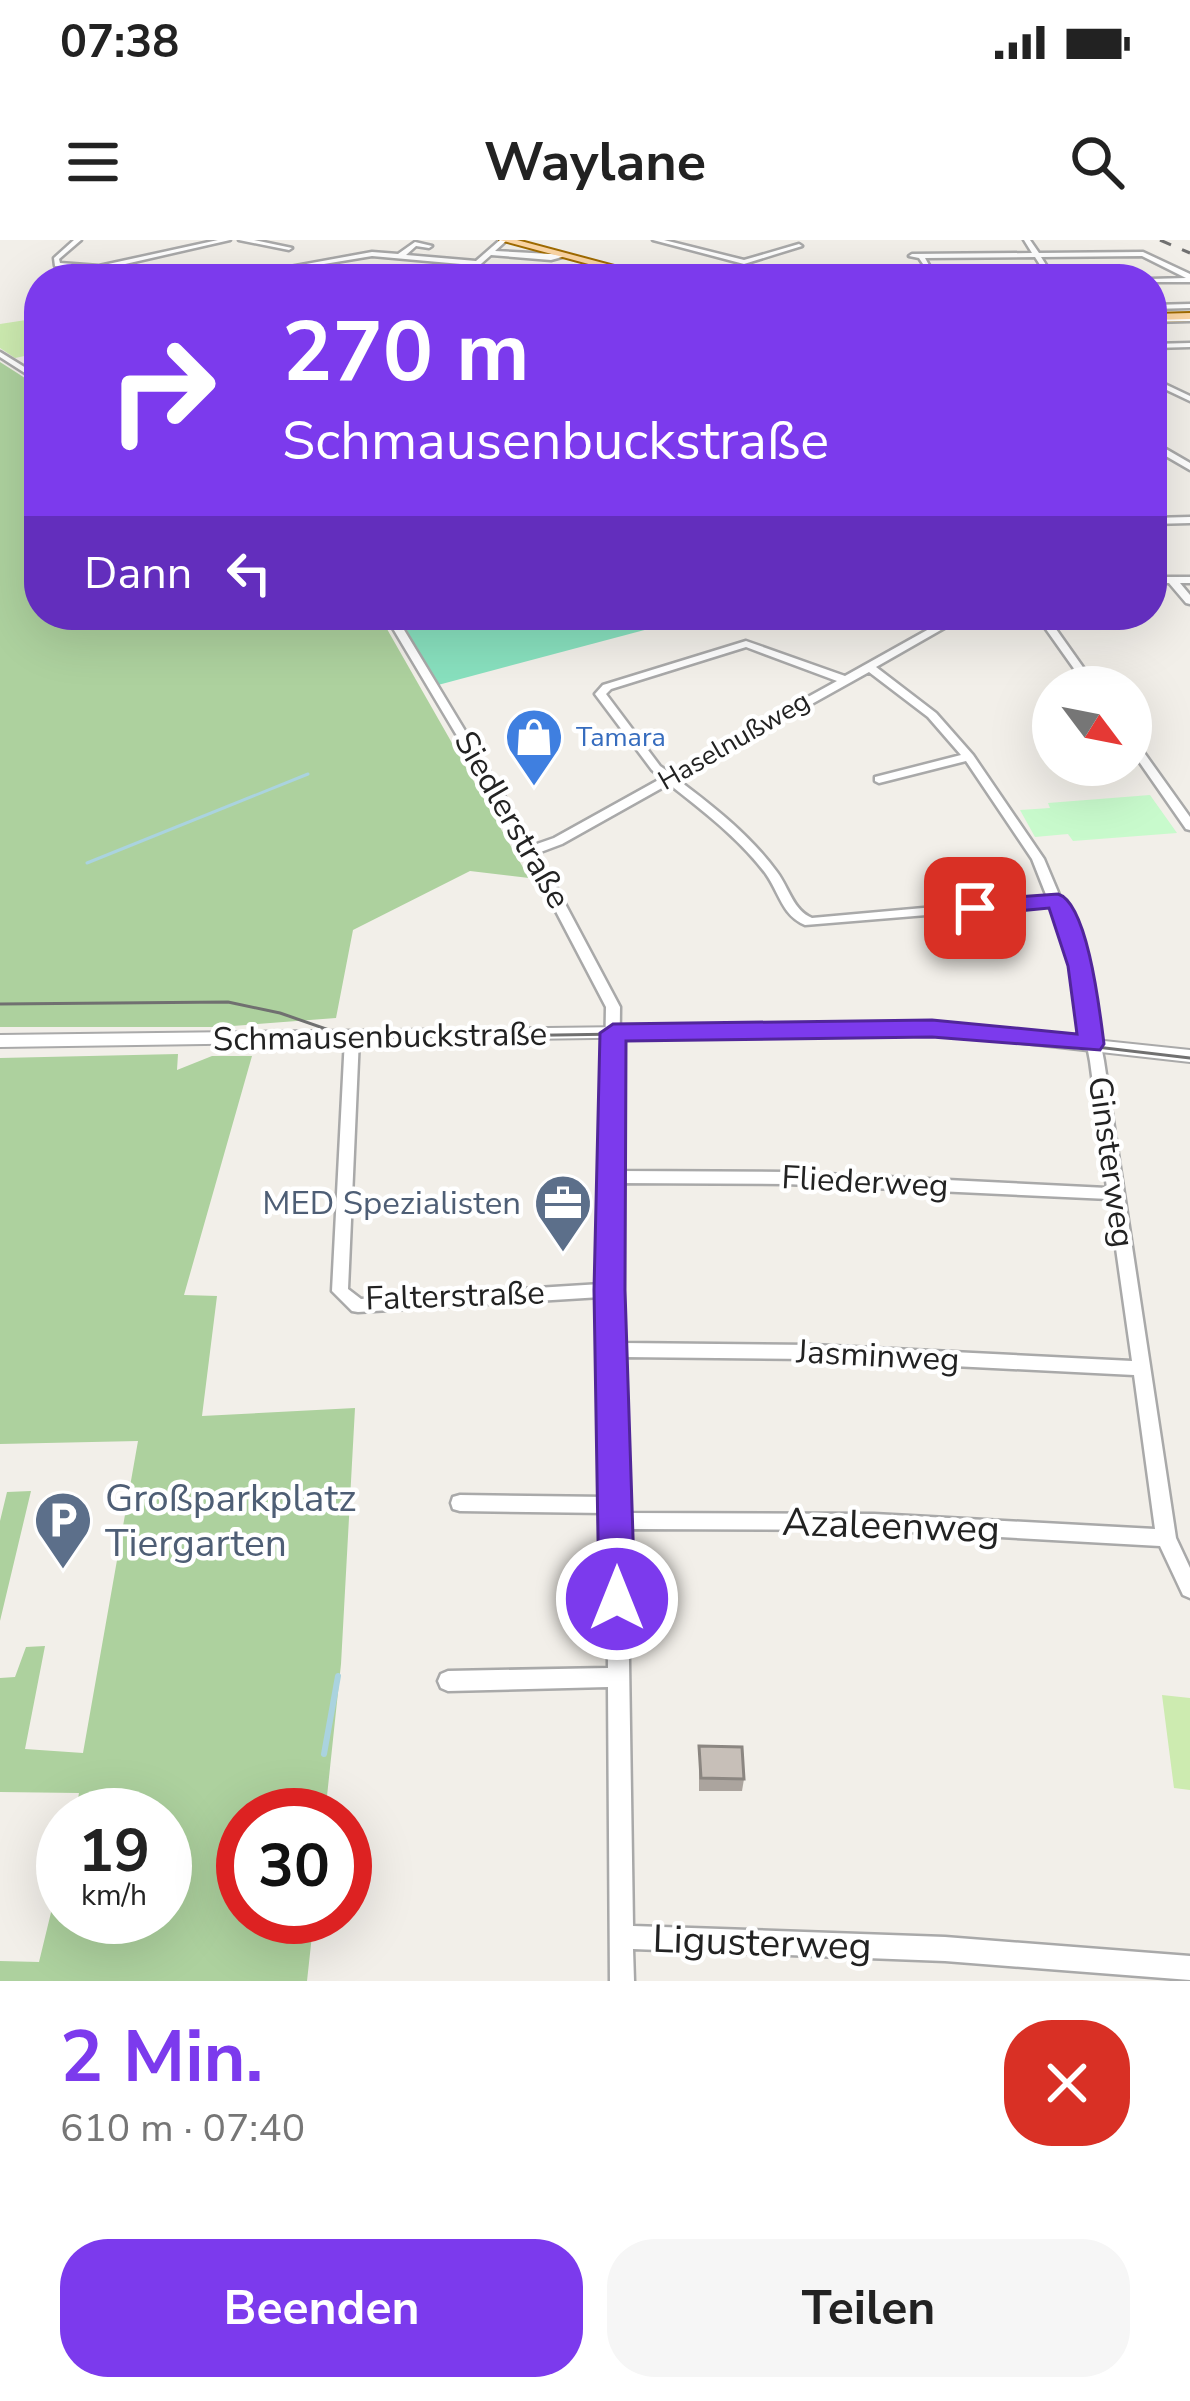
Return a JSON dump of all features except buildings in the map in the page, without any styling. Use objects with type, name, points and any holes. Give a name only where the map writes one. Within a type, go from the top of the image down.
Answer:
[{"type":"main road","points":[[498,245],[526,243],[611,264]]},
{"type":"main road","points":[[526,243],[600,264]]},
{"type":"street","points":[[57,264],[56,259],[78,240]]},
{"type":"street","points":[[117,264],[227,240]]},
{"type":"street","points":[[242,240],[289,248]]},
{"type":"street","points":[[656,240],[743,262],[799,246],[778,240]]},
{"type":"street","points":[[1027,240],[1043,264]]},
{"type":"street","points":[[400,256],[415,244],[429,246]]},
{"type":"street","points":[[317,264],[372,254],[477,263],[498,245],[547,258],[566,255]]},
{"type":"street","points":[[923,264],[916,256],[1143,254],[1163,264]]},
{"type":"street","points":[[1167,388],[1190,399]]},
{"type":"street","points":[[1173,391],[1190,388]]},
{"type":"street","points":[[1167,581],[1190,580]]},
{"type":"street","points":[[1173,581],[1190,601]]},
{"type":"street","name":"Siedlerstraße","points":[[399,630],[530,851],[602,981],[615,1014],[609,1290],[614,1350],[622,1981]]},
{"type":"street","name":"Haselnußweg","points":[[530,851],[558,841],[935,630]]},
{"type":"street","points":[[1052,630],[1077,666]]},
{"type":"street","points":[[842,679],[746,644],[607,687],[601,694],[668,779],[743,839],[772,874],[796,916],[810,922],[1058,901]]},
{"type":"street","name":"Ginsterweg","points":[[868,666],[932,715],[1024,834],[1058,901],[1081,966],[1166,1538],[1190,1589]]},
{"type":"street","points":[[879,779],[969,758]]},
{"type":"street","points":[[1152,772],[1190,826]]},
{"type":"street","name":"Schmausenbuckstraße","points":[[0,1041],[932,1028],[1190,1056]]},
{"type":"street","name":"Falterstraße","points":[[352,1038],[340,1292],[358,1306],[609,1290]]},
{"type":"street","name":"Fliederweg","points":[[614,1177],[786,1178],[1116,1194]]},
{"type":"street","name":"Jasminweg","points":[[614,1350],[813,1352],[1141,1368]]},
{"type":"street","name":"Azaleenweg","points":[[460,1503],[1166,1538]]},
{"type":"street","points":[[448,1682],[618,1677]]},
{"type":"street","name":"Ligusterweg","points":[[622,1937],[945,1949],[1190,1968]]},
{"type":"green space","points":[[24,320],[24,356],[15,358],[0,348],[0,324]]},
{"type":"green space","points":[[0,362],[24,377],[24,630],[388,630],[529,878],[470,871],[353,930],[336,1018],[219,1027],[0,1027]]},
{"type":"green space","points":[[406,630],[645,630],[438,685]]},
{"type":"green space","points":[[1150,795],[1177,833],[1073,841],[1068,834],[1035,837],[1020,810],[1050,808],[1048,803]]},
{"type":"green space","points":[[178,1054],[177,1070],[212,1056],[252,1056],[184,1295],[217,1296],[202,1416],[355,1408],[341,1664],[328,1788],[216,1788],[216,1944],[311,1944],[307,1981],[0,1981],[0,1961],[39,1962],[43,1944],[192,1944],[192,1788],[0,1792],[0,1678],[15,1677],[26,1647],[45,1646],[25,1749],[83,1753],[138,1441],[0,1444],[0,1058]]},
{"type":"green space","points":[[31,1491],[0,1621],[0,1521],[7,1492]]},
{"type":"green space","points":[[1162,1695],[1190,1698],[1190,1790],[1174,1788]]},
{"type":"waterway","points":[[87,863],[308,774]]},
{"type":"waterway","points":[[324,1754],[338,1676]]},
{"type":"tram line","points":[[0,1004],[228,1002],[280,1013],[352,1038],[944,1029],[1190,1058]]},
{"type":"railway","points":[[1160,240],[1190,253]]},
{"type":"place","name":"Tamara","points":[[534,788]]},
{"type":"place","name":"MED Spezialisten","points":[[563,1254]]},
{"type":"place","name":"Großparkplatz Tiergarten","points":[[63,1571]]},
{"type":"route","points":[[617,1599],[609,1290],[613,1033],[932,1028],[1091,1044],[1081,966],[1058,901],[975,908]]}]
